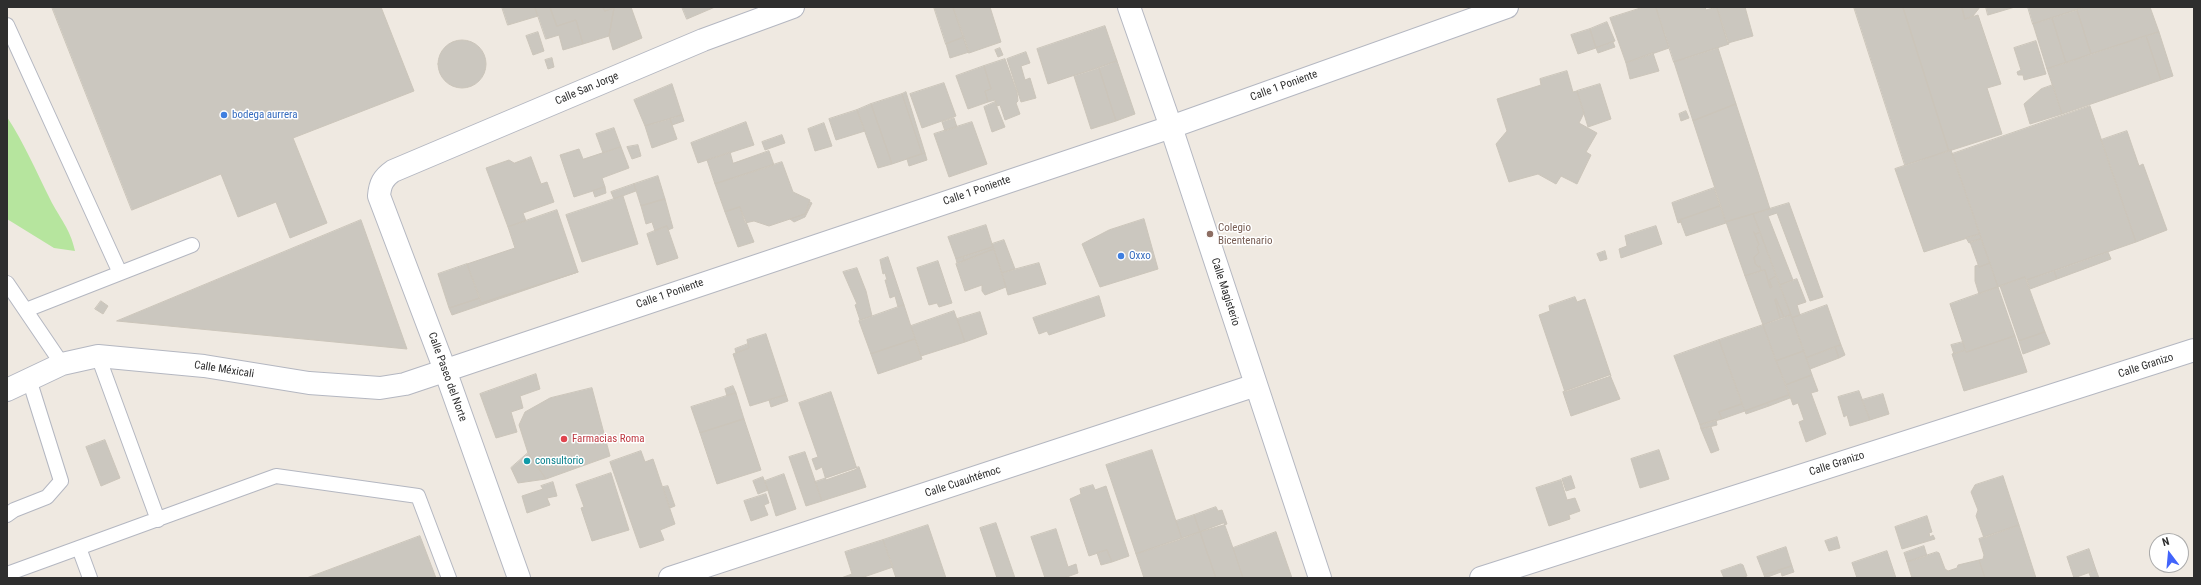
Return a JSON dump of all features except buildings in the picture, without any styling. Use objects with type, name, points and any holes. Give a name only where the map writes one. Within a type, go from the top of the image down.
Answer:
[{"type":"street","name":"Calle San Jorge","points":[[384,178],[393,171],[703,40],[793,7]]},
{"type":"street","name":"Calle Magisterio","points":[[1129,7],[1171,126],[1320,578]]},
{"type":"street","name":"Calle 1 Poniente","points":[[445,370],[1171,126],[1507,7]]},
{"type":"street","name":"Calle Paseo del Norte","points":[[384,178],[380,186],[379,196],[445,370],[519,578]]},
{"type":"street","name":"Calle Granizo","points":[[1481,578],[2194,350]]},
{"type":"street","name":"Calle Méxicali","points":[[7,390],[62,364],[98,356],[204,366],[309,383],[380,388],[404,384],[445,370]]},
{"type":"street","name":"Calle Cuauhtémoc","points":[[670,578],[1256,385]]},
{"type":"lane","points":[[7,25],[120,274]]},
{"type":"lane","points":[[26,310],[192,245]]},
{"type":"lane","points":[[7,282],[62,364]]},
{"type":"lane","points":[[98,356],[158,520]]},
{"type":"lane","points":[[7,515],[14,510],[47,497],[61,481],[29,379]]},
{"type":"lane","points":[[7,574],[276,476],[418,496],[449,578]]},
{"type":"lane","points":[[79,548],[90,578]]},
{"type":"green space","points":[[7,117],[68,230],[75,251],[54,248],[7,219]]},
{"type":"place","name":"bodega aurrera","points":[[224,115]]},
{"type":"place","name":"Colegio Bicentenario","points":[[1210,234]]},
{"type":"place","name":"Oxxo","points":[[1121,256]]},
{"type":"place","name":"Farmacias Roma","points":[[564,439]]},
{"type":"place","name":"consultorio","points":[[527,461]]}]
